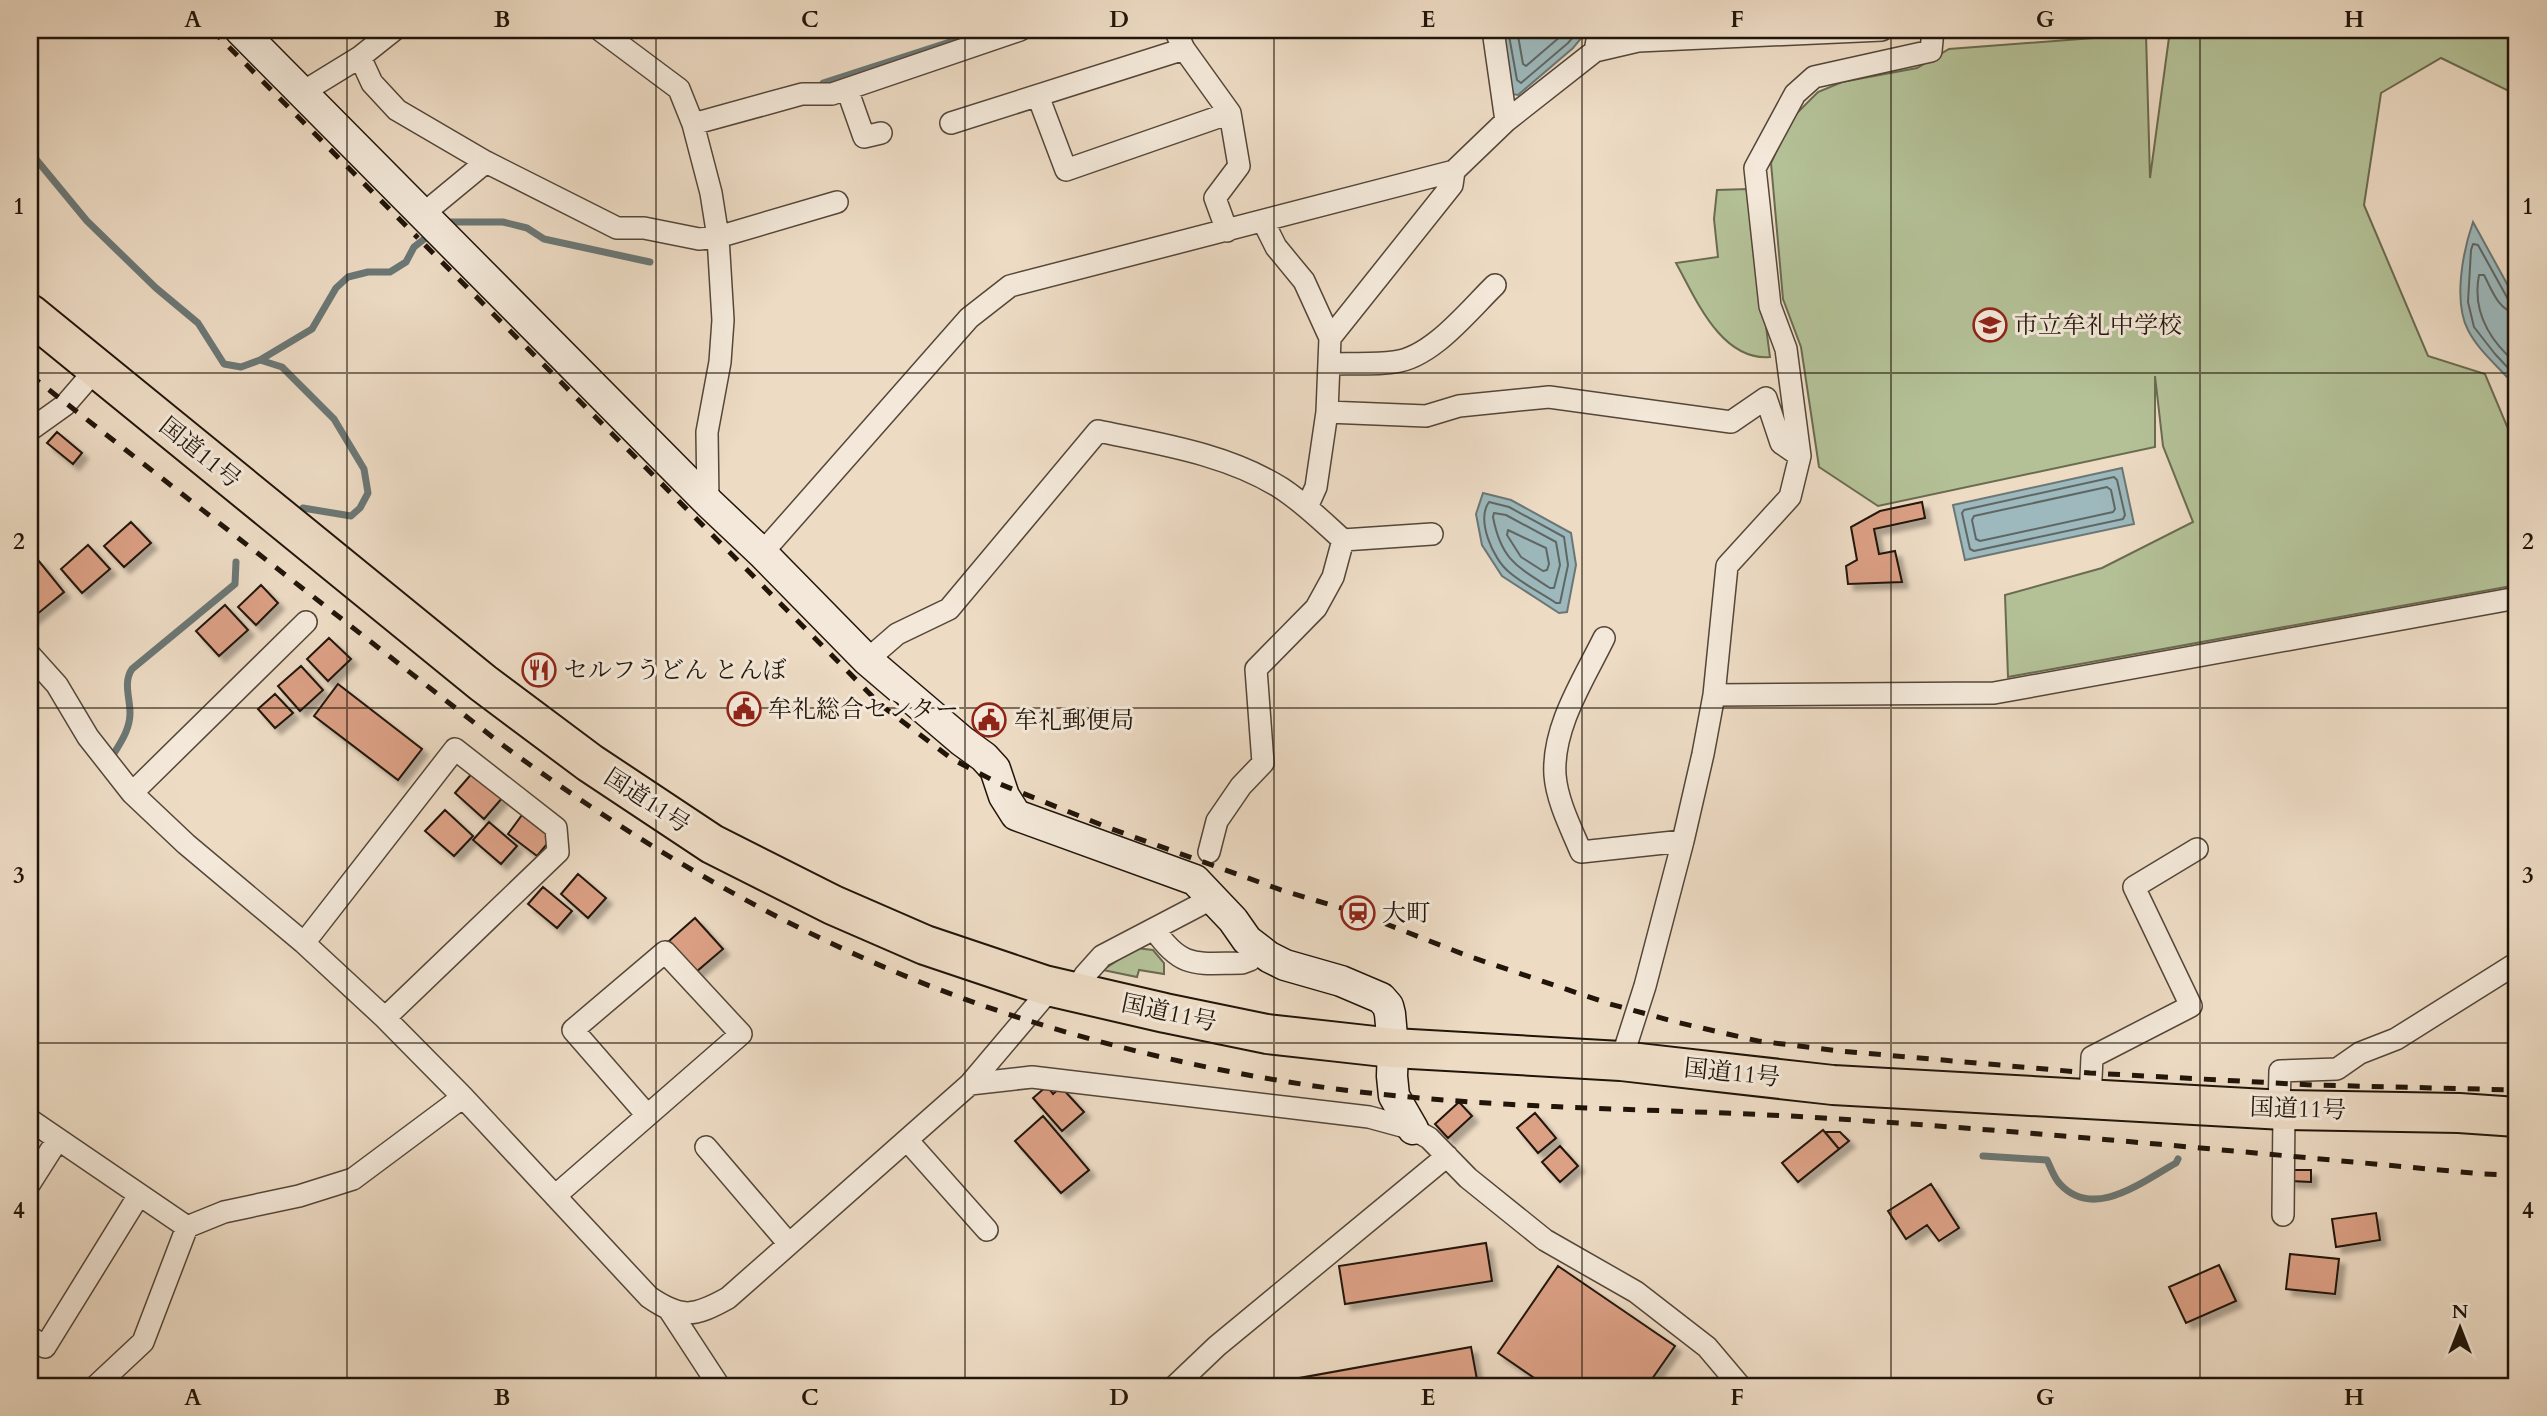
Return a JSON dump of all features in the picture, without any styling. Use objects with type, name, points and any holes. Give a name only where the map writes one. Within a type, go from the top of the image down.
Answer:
[{"type":"highway","name":"国道11号","points":[[30,314],[483,683],[590,763],[712,844],[833,905],[925,945],[1063,990],[1267,1034],[1393,1048],[1621,1061],[1833,1084],[2090,1100],[2281,1110],[2459,1113],[2517,1117]]},
{"type":"street","points":[[240,30],[867,660],[984,757],[995,769],[1004,796],[1016,816],[1195,880],[1233,920],[1247,940],[1259,949],[1285,965],[1341,981],[1381,998],[1388,1006],[1390,1014],[1394,1096],[1413,1129]]},
{"type":"street","points":[[303,92],[360,57],[394,30]]},
{"type":"street","points":[[600,30],[680,89],[693,124],[711,193],[718,237],[723,320],[720,362],[707,432],[708,502]]},
{"type":"street","points":[[693,124],[802,94],[832,94],[1020,30]]},
{"type":"street","points":[[1175,30],[1184,49],[1230,113],[1239,166],[1215,198],[1227,231]]},
{"type":"street","points":[[1493,30],[1506,121]]},
{"type":"street","points":[[1595,51],[1599,30]]},
{"type":"street","points":[[762,553],[969,318],[1010,286],[1454,171],[1506,121],[1595,51],[1638,41],[1882,30]]},
{"type":"street","points":[[1621,1061],[1645,986],[1683,841],[1714,695],[1727,566],[1790,497],[1800,456],[1786,349],[1770,306],[1755,168],[1795,94],[1814,77],[1931,51],[1933,30]]},
{"type":"street","points":[[951,123],[1184,49]]},
{"type":"street","points":[[360,57],[372,83],[397,110],[486,162],[617,228],[644,228],[699,239],[718,237],[836,202]]},
{"type":"street","points":[[847,89],[864,137],[881,133]]},
{"type":"street","points":[[1038,96],[1066,170],[1230,113]]},
{"type":"street","points":[[423,214],[486,162]]},
{"type":"street","points":[[1330,338],[1452,185],[1454,171]]},
{"type":"street","points":[[1263,221],[1276,247],[1304,281],[1330,338],[1327,412],[1316,487],[1307,507]]},
{"type":"street","points":[[1329,363],[1396,362],[1414,357],[1433,345],[1495,285]]},
{"type":"street","points":[[30,430],[65,405],[97,369]]},
{"type":"street","points":[[1327,412],[1426,416],[1459,406],[1549,397],[1731,422],[1766,398],[1781,443],[1800,456]]},
{"type":"street","points":[[867,660],[897,634],[949,609],[1098,431],[1182,448],[1237,466],[1280,488],[1307,507],[1343,540],[1432,534]]},
{"type":"street","points":[[1209,852],[1217,821],[1241,786],[1263,763],[1256,669],[1316,608],[1333,577],[1343,540]]},
{"type":"street","points":[[1714,695],[1994,693],[2517,598]]},
{"type":"street","points":[[132,793],[306,622]]},
{"type":"street","points":[[1604,638],[1565,719],[1557,751],[1555,776],[1563,809],[1581,852],[1683,841]]},
{"type":"street","points":[[30,655],[57,685],[88,737],[132,793],[186,844],[304,943],[463,1097],[649,1297],[670,1311],[719,1386]]},
{"type":"street","points":[[304,943],[455,750],[556,828],[558,852],[384,1018]]},
{"type":"street","points":[[2090,1100],[2092,1057],[2191,1006],[2134,887],[2197,849]]},
{"type":"street","points":[[670,1311],[703,1311],[728,1298],[970,1084],[1063,990],[1085,975],[1102,956],[1212,899]]},
{"type":"street","points":[[1154,929],[1164,943],[1188,963],[1242,963],[1250,960],[1259,949]]},
{"type":"street","points":[[555,1196],[741,1034],[665,952],[573,1030],[647,1115]]},
{"type":"street","points":[[2283,1215],[2280,1071],[2337,1069],[2360,1053],[2396,1039],[2517,963]]},
{"type":"street","points":[[970,1084],[1032,1077],[1368,1117],[1413,1129],[1429,1138],[1468,1178],[1545,1241],[1636,1293],[1707,1347],[1740,1386]]},
{"type":"street","points":[[96,1386],[143,1342],[187,1227],[224,1212],[299,1196],[353,1179],[463,1097]]},
{"type":"street","points":[[30,1120],[187,1227]]},
{"type":"street","points":[[30,1183],[58,1139]]},
{"type":"street","points":[[907,1140],[987,1230]]},
{"type":"street","points":[[706,1147],[789,1244]]},
{"type":"street","points":[[1175,1386],[1217,1346],[1447,1156]]},
{"type":"street","points":[[30,1337],[45,1347],[139,1195]]},
{"type":"green space","points":[[2170,30],[2517,30],[2517,95],[2441,58],[2381,93],[2364,205],[2428,356],[2485,374],[2517,450],[2517,585],[2008,677],[2005,595],[2102,568],[2193,522],[2163,446],[2155,376],[2155,447],[1878,506],[1819,467],[1801,347],[1783,299],[1771,163],[1792,118],[1818,92],[1842,82],[1917,68],[1949,49],[2146,34],[2150,178]]},
{"type":"green space","points":[[1748,189],[1770,357],[1753,356],[1724,339],[1702,310],[1676,263],[1718,257],[1714,219],[1717,190]]},
{"type":"green space","points":[[1136,948],[1153,950],[1164,963],[1164,974],[1139,970],[1137,977],[1103,970]]},
{"type":"water","points":[[1501,30],[1588,30],[1573,48],[1518,95],[1512,94]]},
{"type":"water","points":[[2473,222],[2517,302],[2517,380],[2507,377],[2481,349],[2463,318],[2461,276]]},
{"type":"water","points":[[2122,468],[2134,524],[1965,560],[1953,505]]},
{"type":"water","points":[[1483,493],[1511,500],[1571,533],[1576,565],[1567,612],[1559,613],[1502,576],[1482,545],[1476,514]]},
{"type":"building","points":[[57,432],[82,453],[73,464],[47,443]]},
{"type":"building","points":[[1922,502],[1925,518],[1874,529],[1879,554],[1895,551],[1902,582],[1848,584],[1846,566],[1857,560],[1851,527],[1880,511]]},
{"type":"building","points":[[131,522],[151,543],[124,567],[104,546]]},
{"type":"building","points":[[88,545],[110,569],[82,593],[61,569]]},
{"type":"building","points":[[38,560],[64,592],[30,620],[30,567]]},
{"type":"building","points":[[261,585],[278,603],[256,625],[238,607]]},
{"type":"building","points":[[225,605],[248,630],[219,656],[196,631]]},
{"type":"building","points":[[329,638],[351,659],[328,681],[307,659]]},
{"type":"building","points":[[301,666],[323,690],[300,711],[278,686]]},
{"type":"building","points":[[338,684],[422,749],[398,780],[314,716]]},
{"type":"building","points":[[275,694],[293,713],[275,728],[258,709]]},
{"type":"building","points":[[474,771],[503,797],[484,819],[455,793]]},
{"type":"building","points":[[445,810],[473,836],[454,856],[425,831]]},
{"type":"building","points":[[522,815],[552,838],[537,856],[508,834]]},
{"type":"building","points":[[489,822],[517,846],[501,864],[473,840]]},
{"type":"building","points":[[578,874],[606,898],[588,918],[561,894]]},
{"type":"building","points":[[543,887],[572,911],[557,928],[528,904]]},
{"type":"building","points":[[695,918],[723,949],[696,972],[669,941]]},
{"type":"building","points":[[1047,1086],[1053,1094],[1061,1087],[1084,1112],[1062,1131],[1033,1098]]},
{"type":"building","points":[[1459,1102],[1472,1116],[1448,1138],[1435,1124]]},
{"type":"building","points":[[1535,1113],[1556,1138],[1538,1153],[1517,1128]]},
{"type":"building","points":[[1043,1116],[1089,1170],[1061,1193],[1015,1141]]},
{"type":"building","points":[[1823,1130],[1839,1149],[1798,1182],[1782,1163]]},
{"type":"building","points":[[1825,1132],[1840,1132],[1849,1141],[1839,1149]]},
{"type":"building","points":[[1560,1146],[1578,1166],[1560,1182],[1542,1162]]},
{"type":"building","points":[[2290,1170],[2311,1170],[2311,1182],[2290,1181]]},
{"type":"building","points":[[1931,1184],[1959,1228],[1939,1241],[1927,1225],[1906,1239],[1888,1211]]},
{"type":"building","points":[[2376,1213],[2380,1240],[2336,1247],[2332,1219]]},
{"type":"building","points":[[1486,1243],[1492,1281],[1345,1304],[1339,1266]]},
{"type":"building","points":[[2290,1254],[2339,1259],[2335,1294],[2286,1289]]},
{"type":"building","points":[[2219,1265],[2236,1301],[2186,1323],[2169,1287]]},
{"type":"building","points":[[1558,1266],[1675,1346],[1647,1386],[1546,1386],[1498,1353]]},
{"type":"building","points":[[1471,1347],[1478,1385],[1255,1386]]},
{"type":"waterway","points":[[823,83],[987,30]]},
{"type":"waterway","points":[[30,152],[87,221],[156,288],[198,323],[224,364],[241,367],[260,360],[282,367],[334,419],[364,469],[368,493],[360,508],[351,516],[303,508]]},
{"type":"waterway","points":[[449,222],[503,222],[527,228],[544,239],[650,262]]},
{"type":"waterway","points":[[260,360],[312,329],[336,288],[348,277],[368,272],[390,272],[406,262],[414,247],[428,236]]},
{"type":"waterway","points":[[113,755],[128,724],[130,713],[127,685],[132,669],[235,584],[236,562]]},
{"type":"waterway","points":[[1983,1156],[2047,1160],[2060,1184],[2073,1194],[2088,1199],[2103,1198],[2134,1187],[2176,1163],[2178,1159]]},
{"type":"railway","points":[[212,30],[418,238]]},
{"type":"railway","points":[[425,245],[882,706],[952,759],[1000,784],[1109,828],[1284,891],[1358,913],[1468,956],[1610,1004],[1758,1041],[2090,1073],[2313,1085],[2517,1090]]},
{"type":"railway","points":[[30,375],[504,746],[598,811],[694,871],[794,925],[898,973],[1017,1017],[1144,1053],[1208,1067],[1337,1089],[1399,1096],[1505,1104],[1770,1115],[1906,1124],[2517,1175]]},
{"type":"place","name":"市立牟礼中学校","points":[[1990,325]]},
{"type":"place","name":"セルフうどん とんぼ","points":[[539,670]]},
{"type":"place","name":"牟礼総合センター","points":[[744,709]]},
{"type":"place","name":"牟礼郵便局","points":[[989,720]]},
{"type":"place","name":"大町","points":[[1358,913]]}]
